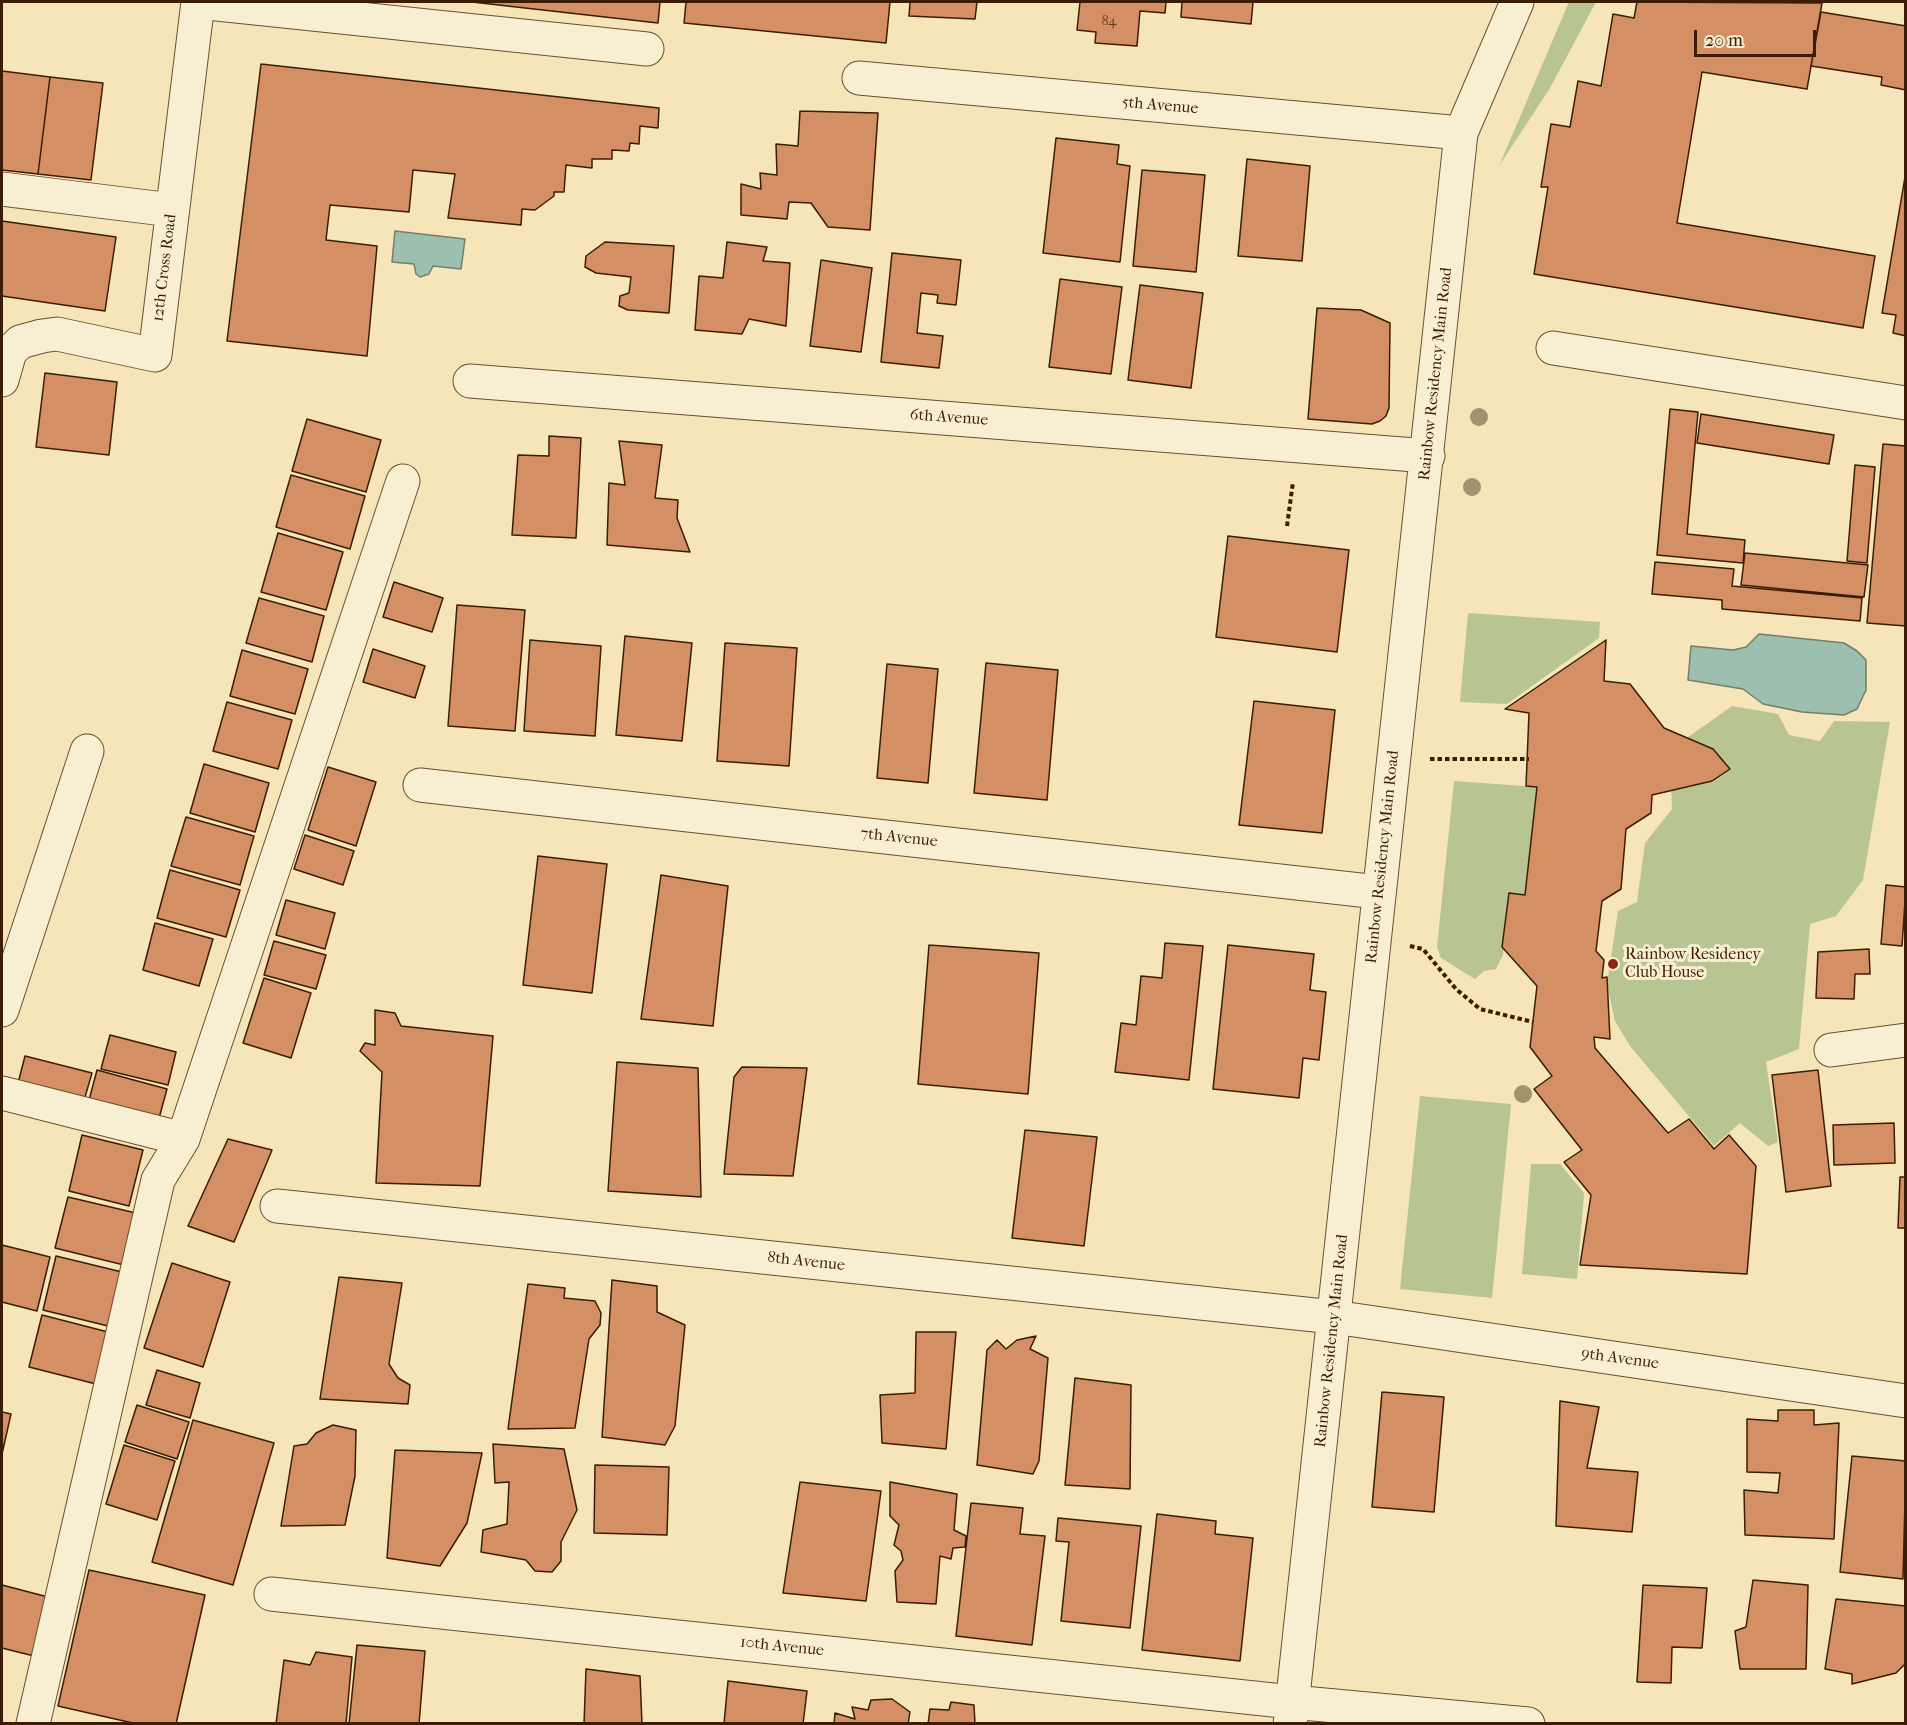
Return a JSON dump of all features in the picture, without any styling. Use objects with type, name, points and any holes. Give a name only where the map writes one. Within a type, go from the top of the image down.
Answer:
[{"type":"street","points":[[198,2],[647,49]]},
{"type":"street","name":"12th Cross Road","points":[[2,380],[10,352],[20,342],[57,333],[155,355],[198,2]]},
{"type":"street","name":"Rainbow Residency Main Road","points":[[1291,1713],[1461,133],[1517,2]]},
{"type":"street","name":"5th Avenue","points":[[859,78],[1461,133]]},
{"type":"street","points":[[2,189],[172,210]]},
{"type":"street","points":[[1553,348],[1905,403]]},
{"type":"street","name":"6th Avenue","points":[[470,381],[1428,456]]},
{"type":"street","points":[[33,1724],[158,1180],[183,1139],[403,481]]},
{"type":"street","points":[[2,1010],[87,752]]},
{"type":"street","name":"7th Avenue","points":[[420,785],[1378,892]]},
{"type":"street","points":[[1831,1050],[1905,1040]]},
{"type":"street","points":[[2,1093],[183,1139]]},
{"type":"street","name":"8th Avenue","points":[[278,1206],[1335,1317]]},
{"type":"street","name":"9th Avenue","points":[[1335,1317],[1905,1401]]},
{"type":"street","name":"10th Avenue","points":[[271,1594],[1291,1713],[1528,1724]]},
{"type":"path","points":[[1393,760],[1529,759]]},
{"type":"path","points":[[1374,939],[1424,949],[1456,989],[1480,1009],[1533,1022]]},
{"type":"green space","points":[[1569,2],[1596,2],[1550,88],[1499,166]]},
{"type":"green space","points":[[1468,613],[1600,622],[1599,638],[1507,704],[1460,702]]},
{"type":"green space","points":[[1732,706],[1778,714],[1789,735],[1820,741],[1834,721],[1890,722],[1863,880],[1836,916],[1810,924],[1799,1049],[1766,1062],[1778,1142],[1768,1146],[1740,1123],[1714,1146],[1630,1046],[1615,1021],[1607,984],[1618,911],[1637,902],[1645,843],[1672,809],[1670,750]]},
{"type":"green space","points":[[1454,781],[1537,787],[1525,895],[1509,894],[1503,955],[1496,969],[1484,971],[1475,979],[1441,958],[1437,947]]},
{"type":"green space","points":[[1420,1096],[1511,1104],[1492,1298],[1400,1289]]},
{"type":"green space","points":[[1531,1164],[1560,1164],[1584,1193],[1577,1279],[1522,1274]]},
{"type":"shaded area","points":[[395,231],[465,239],[461,269],[433,266],[429,274],[420,277],[416,274],[414,264],[392,262]]},
{"type":"shaded area","points":[[1759,634],[1844,643],[1857,651],[1866,660],[1866,690],[1857,709],[1844,715],[1802,712],[1763,704],[1743,689],[1688,680],[1691,646],[1733,650],[1746,647]]},
{"type":"building","points":[[472,2],[660,2],[658,23]]},
{"type":"building","points":[[686,2],[890,2],[886,43],[684,23]]},
{"type":"building","points":[[910,2],[977,2],[975,19],[909,16]]},
{"type":"building","points":[[1080,2],[1166,2],[1165,13],[1140,11],[1137,46],[1095,43],[1096,32],[1077,30]]},
{"type":"building","points":[[1182,2],[1253,2],[1251,24],[1181,17]]},
{"type":"building","points":[[1637,2],[1822,3],[1807,89],[1702,72],[1677,223],[1875,256],[1863,328],[1534,274],[1548,187],[1541,187],[1551,124],[1570,127],[1578,81],[1601,86],[1613,14],[1634,18]]},
{"type":"building","points":[[1821,12],[1906,26],[1906,90],[1881,85],[1882,77],[1811,66]]},
{"type":"building","points":[[261,64],[659,108],[658,128],[640,126],[639,144],[630,143],[629,151],[612,150],[612,159],[592,159],[592,168],[566,165],[564,192],[554,192],[554,196],[535,210],[522,209],[521,225],[448,218],[455,174],[413,170],[409,212],[330,205],[326,240],[377,246],[367,356],[227,341]]},
{"type":"building","points":[[2,71],[50,77],[38,174],[2,170]]},
{"type":"building","points":[[50,77],[103,83],[91,180],[38,174]]},
{"type":"building","points":[[800,111],[878,113],[870,230],[828,227],[811,203],[789,202],[787,219],[741,215],[741,184],[761,189],[760,173],[777,175],[776,144],[798,146]]},
{"type":"building","points":[[1056,138],[1119,145],[1117,164],[1130,166],[1120,262],[1043,253]]},
{"type":"building","points":[[1247,159],[1310,166],[1302,261],[1238,256]]},
{"type":"building","points":[[1142,170],[1205,175],[1196,272],[1133,266]]},
{"type":"building","points":[[1906,171],[1906,336],[1893,333],[1896,315],[1882,313]]},
{"type":"building","points":[[2,221],[116,237],[105,311],[2,296]]},
{"type":"building","points":[[605,242],[674,246],[669,313],[628,310],[619,306],[620,296],[629,293],[631,277],[596,273],[585,267],[586,256]]},
{"type":"building","points":[[727,242],[767,247],[763,261],[790,263],[786,326],[749,319],[742,334],[695,330],[699,276],[723,278]]},
{"type":"building","points":[[892,253],[961,260],[956,305],[937,303],[938,295],[921,293],[917,333],[943,336],[939,368],[881,362]]},
{"type":"building","points":[[821,260],[872,268],[861,352],[810,346]]},
{"type":"building","points":[[1060,279],[1122,287],[1111,374],[1049,367]]},
{"type":"building","points":[[1140,285],[1203,293],[1191,388],[1128,380]]},
{"type":"building","points":[[1317,308],[1361,310],[1390,323],[1389,408],[1386,416],[1380,421],[1372,424],[1308,419]]},
{"type":"building","points":[[45,373],[117,382],[109,455],[36,447]]},
{"type":"building","points":[[1670,409],[1698,412],[1687,534],[1745,540],[1743,563],[1657,555]]},
{"type":"building","points":[[1701,414],[1834,435],[1829,464],[1697,443]]},
{"type":"building","points":[[307,419],[381,440],[366,492],[292,471]]},
{"type":"building","points":[[549,436],[581,438],[576,538],[512,535],[518,455],[549,456]]},
{"type":"building","points":[[619,441],[662,445],[655,498],[678,500],[677,518],[690,552],[607,545],[609,483],[625,485]]},
{"type":"building","points":[[1883,444],[1906,446],[1906,626],[1867,623]]},
{"type":"building","points":[[1855,465],[1875,467],[1867,563],[1847,561]]},
{"type":"building","points":[[291,475],[365,496],[350,549],[276,527]]},
{"type":"building","points":[[278,533],[343,552],[326,610],[261,592]]},
{"type":"building","points":[[1228,536],[1349,550],[1337,652],[1216,637]]},
{"type":"building","points":[[1745,553],[1868,565],[1864,597],[1741,585]]},
{"type":"building","points":[[1655,562],[1734,569],[1732,586],[1862,598],[1860,621],[1722,609],[1722,600],[1652,594]]},
{"type":"building","points":[[394,582],[443,598],[432,632],[383,617]]},
{"type":"building","points":[[259,598],[324,616],[312,662],[246,643]]},
{"type":"building","points":[[457,605],[525,610],[515,731],[448,726]]},
{"type":"building","points":[[625,636],[692,643],[682,741],[616,735]]},
{"type":"building","points":[[530,640],[601,646],[595,736],[524,731]]},
{"type":"building","points":[[1606,640],[1604,681],[1630,684],[1664,728],[1713,749],[1730,769],[1712,781],[1652,795],[1651,813],[1626,829],[1621,889],[1602,901],[1596,951],[1604,960],[1602,978],[1607,977],[1610,1039],[1594,1037],[1595,1048],[1668,1133],[1689,1119],[1714,1149],[1729,1135],[1756,1166],[1747,1274],[1580,1265],[1591,1195],[1564,1162],[1582,1150],[1534,1089],[1552,1076],[1530,1047],[1537,986],[1502,947],[1509,893],[1525,895],[1537,787],[1526,786],[1529,713],[1505,709]]},
{"type":"building","points":[[725,643],[797,648],[789,766],[717,761]]},
{"type":"building","points":[[373,649],[425,666],[415,698],[363,682]]},
{"type":"building","points":[[242,650],[308,669],[295,714],[230,696]]},
{"type":"building","points":[[986,663],[1058,670],[1047,800],[974,793]]},
{"type":"building","points":[[887,664],[938,669],[928,783],[877,778]]},
{"type":"building","points":[[1254,701],[1335,710],[1322,833],[1239,825]]},
{"type":"building","points":[[227,702],[292,720],[278,769],[213,751]]},
{"type":"building","points":[[204,764],[269,783],[255,832],[190,813]]},
{"type":"building","points":[[328,767],[376,782],[356,846],[308,830]]},
{"type":"building","points":[[186,817],[254,836],[240,885],[171,866]]},
{"type":"building","points":[[305,835],[354,851],[343,885],[294,869]]},
{"type":"building","points":[[538,856],[607,864],[592,993],[523,985]]},
{"type":"building","points":[[170,870],[240,890],[226,937],[157,918]]},
{"type":"building","points":[[661,875],[728,886],[713,1026],[641,1019]]},
{"type":"building","points":[[1886,885],[1906,887],[1902,946],[1881,944]]},
{"type":"building","points":[[286,900],[335,913],[325,949],[276,935]]},
{"type":"building","points":[[155,923],[213,939],[199,986],[143,970]]},
{"type":"building","points":[[274,941],[326,955],[316,989],[264,975]]},
{"type":"building","points":[[1165,943],[1203,946],[1189,1080],[1115,1072],[1121,1023],[1136,1025],[1141,976],[1162,978]]},
{"type":"building","points":[[929,945],[1039,953],[1028,1094],[918,1084]]},
{"type":"building","points":[[1228,945],[1314,954],[1310,990],[1326,992],[1319,1060],[1303,1058],[1299,1098],[1213,1089]]},
{"type":"building","points":[[1869,949],[1870,974],[1855,974],[1854,999],[1816,998],[1818,952]]},
{"type":"building","points":[[264,978],[311,993],[291,1058],[243,1043]]},
{"type":"building","points":[[375,1010],[395,1013],[401,1026],[493,1036],[480,1186],[376,1183],[382,1072],[360,1051],[365,1043],[375,1045]]},
{"type":"building","points":[[110,1035],[176,1052],[168,1085],[101,1069]]},
{"type":"building","points":[[25,1056],[92,1073],[83,1104],[17,1087]]},
{"type":"building","points":[[617,1062],[698,1068],[701,1197],[608,1191]]},
{"type":"building","points":[[742,1067],[807,1068],[793,1176],[724,1174],[734,1077]]},
{"type":"building","points":[[97,1070],[167,1089],[158,1122],[88,1104]]},
{"type":"building","points":[[1818,1070],[1831,1186],[1786,1192],[1772,1075]]},
{"type":"building","points":[[1894,1123],[1895,1163],[1834,1165],[1833,1125]]},
{"type":"building","points":[[1025,1130],[1097,1137],[1084,1246],[1012,1238]]},
{"type":"building","points":[[82,1135],[143,1150],[129,1206],[69,1191]]},
{"type":"building","points":[[228,1139],[272,1150],[234,1242],[188,1226]]},
{"type":"building","points":[[1900,1177],[1906,1177],[1906,1228],[1898,1228]]},
{"type":"building","points":[[68,1197],[140,1214],[128,1266],[55,1248]]},
{"type":"building","points":[[2,1245],[50,1257],[37,1311],[2,1302]]},
{"type":"building","points":[[56,1256],[122,1272],[108,1326],[43,1310]]},
{"type":"building","points":[[172,1263],[230,1282],[203,1367],[144,1348]]},
{"type":"building","points":[[339,1277],[402,1283],[389,1364],[398,1378],[410,1385],[408,1404],[320,1399]]},
{"type":"building","points":[[612,1280],[657,1286],[657,1312],[685,1325],[675,1426],[665,1445],[602,1437]]},
{"type":"building","points":[[528,1284],[565,1288],[564,1298],[595,1301],[601,1313],[600,1325],[589,1339],[575,1428],[508,1429]]},
{"type":"building","points":[[42,1315],[108,1332],[96,1384],[29,1367]]},
{"type":"building","points":[[916,1332],[956,1332],[946,1449],[882,1443],[880,1395],[915,1393]]},
{"type":"building","points":[[1036,1336],[1030,1349],[1048,1358],[1039,1461],[1033,1474],[977,1465],[987,1350],[997,1340],[1006,1349],[1017,1340]]},
{"type":"building","points":[[157,1370],[200,1383],[190,1418],[146,1405]]},
{"type":"building","points":[[1075,1378],[1131,1385],[1130,1489],[1065,1485]]},
{"type":"building","points":[[1382,1392],[1444,1397],[1434,1512],[1372,1507]]},
{"type":"building","points":[[1560,1401],[1599,1407],[1587,1468],[1638,1472],[1632,1532],[1556,1526]]},
{"type":"building","points":[[137,1405],[189,1422],[177,1459],[125,1442]]},
{"type":"building","points":[[1778,1410],[1814,1410],[1814,1425],[1839,1423],[1834,1539],[1745,1535],[1744,1490],[1778,1493],[1780,1473],[1747,1472],[1747,1419],[1778,1421]]},
{"type":"building","points":[[2,1412],[11,1414],[2,1454]]},
{"type":"building","points":[[193,1420],[274,1443],[233,1585],[152,1562]]},
{"type":"building","points":[[333,1425],[356,1430],[355,1476],[345,1525],[281,1526],[294,1446],[307,1444],[316,1433]]},
{"type":"building","points":[[493,1444],[564,1449],[577,1510],[561,1542],[561,1561],[552,1572],[535,1571],[526,1560],[481,1552],[483,1530],[507,1524],[509,1482],[495,1483]]},
{"type":"building","points":[[124,1445],[175,1461],[157,1520],[106,1504]]},
{"type":"building","points":[[395,1450],[482,1453],[467,1523],[440,1566],[387,1558]]},
{"type":"building","points":[[1852,1456],[1906,1461],[1903,1579],[1840,1572]]},
{"type":"building","points":[[595,1465],[669,1467],[667,1535],[594,1533]]},
{"type":"building","points":[[800,1482],[881,1491],[866,1601],[783,1593]]},
{"type":"building","points":[[890,1482],[957,1494],[954,1530],[966,1536],[965,1547],[953,1548],[951,1559],[940,1556],[936,1604],[897,1602],[895,1571],[903,1560],[901,1551],[894,1545],[899,1525],[890,1516]]},
{"type":"building","points":[[971,1503],[1023,1508],[1020,1534],[1045,1536],[1032,1645],[956,1636]]},
{"type":"building","points":[[1157,1514],[1216,1521],[1215,1534],[1253,1538],[1240,1661],[1142,1650]]},
{"type":"building","points":[[1058,1518],[1141,1526],[1130,1628],[1061,1621],[1069,1542],[1056,1541]]},
{"type":"building","points":[[89,1570],[205,1595],[176,1724],[137,1724],[58,1706]]},
{"type":"building","points":[[1753,1580],[1808,1585],[1806,1669],[1740,1669],[1735,1631],[1746,1627]]},
{"type":"building","points":[[2,1585],[48,1597],[34,1656],[2,1648]]},
{"type":"building","points":[[1643,1585],[1707,1588],[1702,1648],[1672,1647],[1671,1683],[1637,1682]]},
{"type":"building","points":[[1836,1599],[1906,1606],[1906,1663],[1896,1673],[1852,1684],[1852,1674],[1825,1669]]},
{"type":"building","points":[[357,1645],[425,1651],[419,1724],[349,1724]]},
{"type":"building","points":[[316,1652],[352,1657],[346,1724],[276,1724],[284,1660],[310,1665]]},
{"type":"building","points":[[586,1669],[640,1676],[642,1724],[584,1724]]},
{"type":"building","points":[[728,1681],[807,1691],[803,1724],[724,1724]]},
{"type":"building","points":[[892,1699],[910,1712],[908,1724],[834,1724],[835,1713],[855,1719],[852,1707],[868,1710],[871,1700]]},
{"type":"building","points":[[951,1702],[974,1705],[975,1724],[928,1724],[930,1709],[949,1710]]},
{"type":"place","name":"Rainbow Residency Club House","points":[[1613,964]]}]
